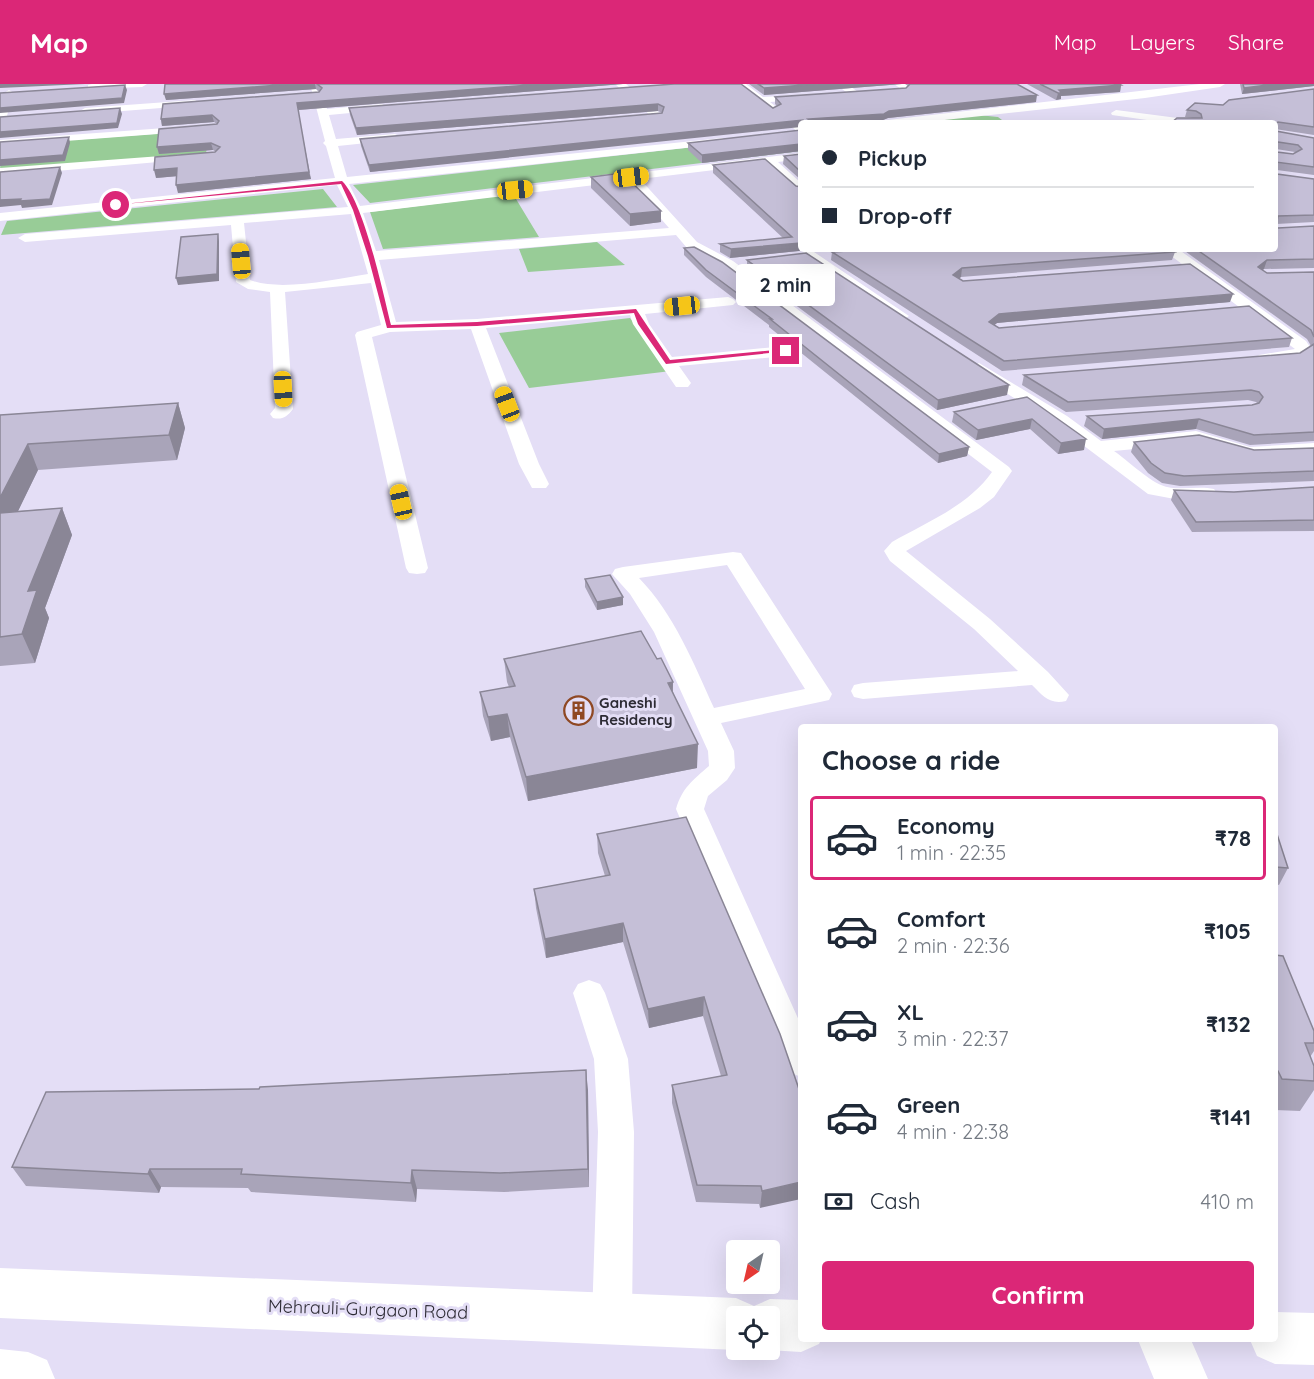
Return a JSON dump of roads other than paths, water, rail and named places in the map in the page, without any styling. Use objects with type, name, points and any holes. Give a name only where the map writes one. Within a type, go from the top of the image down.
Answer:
[{"type":"main road","name":"Mehrauli-Gurgaon Road","points":[[0,1293],[726,1324]]},
{"type":"main road","points":[[780,1325],[798,1326]]},
{"type":"main road","points":[[1278,1338],[1314,1339]]},
{"type":"main road","points":[[1165,1342],[1180,1379]]},
{"type":"main road","points":[[0,1376],[28,1379]]},
{"type":"street","points":[[75,88],[142,84]]},
{"type":"street","points":[[740,84],[798,129]]},
{"type":"street","points":[[760,100],[858,92],[840,84]]},
{"type":"street","points":[[1120,84],[1145,95]]},
{"type":"street","points":[[919,120],[1145,95],[1220,84]]},
{"type":"street","points":[[622,86],[689,144]]},
{"type":"street","points":[[607,90],[622,86],[646,87]]},
{"type":"street","points":[[884,90],[902,86],[950,117]]},
{"type":"street","points":[[312,91],[323,112],[329,142],[342,182],[356,210],[371,256],[389,327]]},
{"type":"street","points":[[1,120],[10,93]]},
{"type":"street","points":[[1032,94],[1055,105]]},
{"type":"street","points":[[72,112],[203,102]]},
{"type":"street","points":[[323,112],[394,106]]},
{"type":"street","points":[[1156,120],[1110,114],[1161,108]]},
{"type":"street","points":[[1001,111],[1013,120]]},
{"type":"street","points":[[638,118],[658,116]]},
{"type":"street","points":[[1,120],[13,117]]},
{"type":"street","points":[[0,143],[202,128]]},
{"type":"street","points":[[779,135],[798,132]]},
{"type":"street","points":[[329,142],[404,137]]},
{"type":"street","points":[[0,217],[209,192],[342,182],[734,140]]},
{"type":"street","points":[[0,172],[201,156]]},
{"type":"street","points":[[25,238],[356,210],[798,156]]},
{"type":"street","points":[[769,161],[798,186]]},
{"type":"street","points":[[631,177],[678,231],[702,251],[728,264],[1002,471],[987,493],[973,504],[899,546],[895,551],[898,556],[982,624],[1057,695]]},
{"type":"street","points":[[237,220],[243,282],[255,287],[277,288],[375,278]]},
{"type":"street","points":[[371,256],[678,231]]},
{"type":"street","points":[[1173,252],[1247,308],[1300,344],[1304,350],[1296,355],[1250,359]]},
{"type":"street","points":[[831,254],[803,256],[912,323]]},
{"type":"street","points":[[728,264],[751,261]]},
{"type":"street","points":[[1168,267],[1192,265]]},
{"type":"street","points":[[277,288],[284,409],[279,414]]},
{"type":"street","points":[[417,568],[363,335],[389,327],[477,324],[728,302]]},
{"type":"street","points":[[1223,310],[1247,308]]},
{"type":"street","points":[[636,311],[641,324],[682,383]]},
{"type":"street","points":[[477,324],[539,484]]},
{"type":"street","points":[[668,363],[786,351]]},
{"type":"street","points":[[968,361],[1061,420],[1155,490],[1180,494],[1225,492]]},
{"type":"street","points":[[996,380],[1019,378]]},
{"type":"street","points":[[1003,404],[1026,399]]},
{"type":"street","points":[[934,418],[957,413]]},
{"type":"street","points":[[1061,420],[1084,419]]},
{"type":"street","points":[[1097,447],[1196,436],[1212,439],[1244,452],[1312,448]]},
{"type":"street","points":[[706,718],[820,694],[733,558],[623,574],[635,584],[666,633],[726,762],[720,772],[698,788],[692,797],[690,809],[798,1055]]},
{"type":"street","points":[[863,691],[1039,677]]},
{"type":"street","points":[[589,993],[611,1059],[616,1132],[612,1319]]},
{"type":"place","name":"Ganeshi Residency","points":[[578,711]]}]
